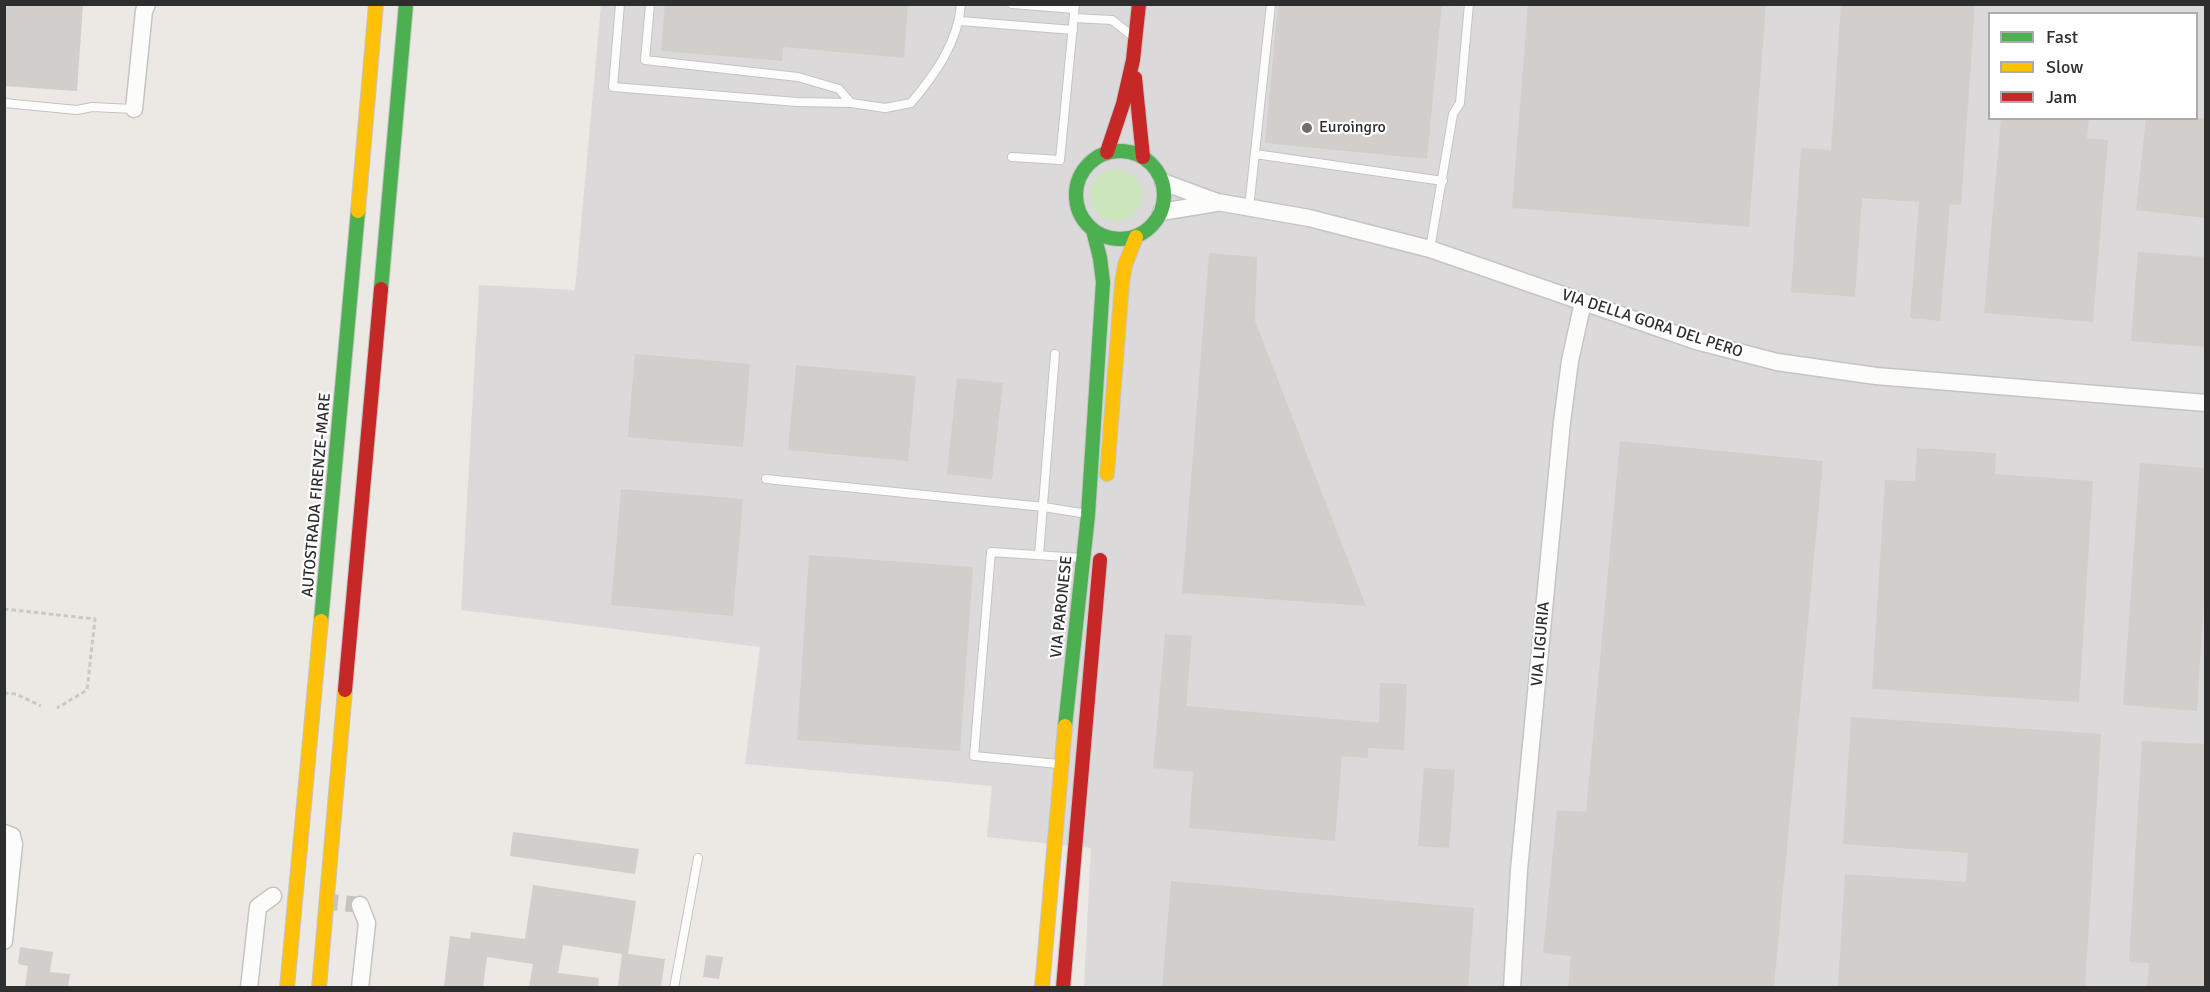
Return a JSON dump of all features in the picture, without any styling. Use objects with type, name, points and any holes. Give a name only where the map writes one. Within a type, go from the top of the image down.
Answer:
[{"type":"main road","name":"AUTOSTRADA FIRENZE-MARE","points":[[287,987],[335,479],[376,4]]},
{"type":"main road","points":[[319,987],[406,4]]},
{"type":"main road","points":[[1093,230],[1106,237],[1121,239],[1136,237],[1155,223],[1161,212],[1164,197],[1163,182],[1158,172],[1143,157],[1132,152],[1119,150],[1107,152],[1123,104],[1133,60],[1139,4]]},
{"type":"main road","points":[[1133,60],[1143,157]]},
{"type":"main road","name":"VIA PARONESE","points":[[1042,987],[1061,764],[1088,514],[1102,282],[1100,258],[1093,230],[1083,220],[1077,207],[1077,187],[1085,168],[1095,158],[1107,152]]},
{"type":"main road","points":[[1105,492],[1122,283],[1125,265],[1136,237]]},
{"type":"main road","name":"VIA PARONESE","points":[[1063,987],[1101,550]]},
{"type":"street","points":[[134,109],[144,11],[147,4]]},
{"type":"street","name":"VIA DELLA GORA DEL PERO","points":[[1163,182],[1217,202],[1309,218],[1430,249],[1696,341],[1777,362],[1876,376],[2205,403]]},
{"type":"street","name":"VIA DELLA GORA DEL PERO","points":[[1161,212],[1217,202]]},
{"type":"street","name":"VIA LIGURIA","points":[[1512,987],[1519,870],[1561,434],[1570,362],[1583,302]]},
{"type":"street","points":[[4,833],[12,836],[14,844],[4,941]]},
{"type":"street","points":[[249,987],[258,907],[273,896]]},
{"type":"street","points":[[360,904],[367,923],[360,987]]},
{"type":"lane","points":[[620,4],[613,87],[797,102],[851,103],[885,108],[911,103],[940,68],[960,21],[961,4]]},
{"type":"lane","points":[[650,4],[645,60],[798,77],[839,90],[851,103]]},
{"type":"lane","points":[[1012,4],[1074,11],[1112,20],[1135,38]]},
{"type":"lane","points":[[1249,208],[1271,4]]},
{"type":"lane","points":[[1430,249],[1453,114],[1460,104],[1469,4]]},
{"type":"lane","points":[[1012,157],[1060,160],[1074,11]]},
{"type":"lane","points":[[960,21],[1073,30]]},
{"type":"lane","points":[[4,103],[77,110],[92,107],[134,109]]},
{"type":"lane","points":[[1255,154],[1443,181]]},
{"type":"lane","points":[[1039,555],[1055,354]]},
{"type":"lane","points":[[766,479],[1044,507],[1088,514]]},
{"type":"lane","points":[[1061,764],[974,756],[991,552],[1084,558]]},
{"type":"lane","points":[[674,987],[698,858]]},
{"type":"path","points":[[4,609],[95,619],[87,690],[57,708]]},
{"type":"path","points":[[4,693],[16,694],[41,706]]},
{"type":"shaded area","points":[[601,5],[2205,5],[2205,987],[1084,987],[1091,848],[987,837],[992,786],[745,764],[760,647],[461,610],[479,285],[575,290]]},
{"type":"green space","points":[[1116,169],[1126,171],[1134,177],[1140,185],[1142,195],[1140,205],[1134,213],[1126,219],[1116,221],[1106,219],[1098,213],[1092,205],[1090,195],[1092,185],[1098,177],[1106,171]]},
{"type":"building","points":[[4,4],[83,4],[77,91],[4,86]]},
{"type":"building","points":[[665,4],[908,4],[904,58],[783,47],[782,61],[661,51]]},
{"type":"building","points":[[1278,4],[1442,4],[1427,159],[1265,143]]},
{"type":"building","points":[[1528,4],[1766,4],[1749,227],[1512,208]]},
{"type":"building","points":[[1841,4],[1975,4],[1961,205],[1950,204],[1940,321],[1910,318],[1919,202],[1862,198],[1855,297],[1791,292],[1801,148],[1831,150]]},
{"type":"building","points":[[2205,118],[2205,218],[2136,210],[2146,120]]},
{"type":"building","points":[[2001,120],[2089,120],[2087,138],[2108,140],[2093,322],[1984,313]]},
{"type":"building","points":[[2138,252],[2205,257],[2205,347],[2131,341]]},
{"type":"building","points":[[1209,253],[1257,257],[1255,321],[1366,606],[1182,593]]},
{"type":"building","points":[[635,354],[750,364],[743,447],[628,437]]},
{"type":"building","points":[[796,365],[916,376],[908,461],[788,450]]},
{"type":"building","points":[[957,378],[1003,383],[992,479],[947,474]]},
{"type":"building","points":[[1620,441],[1823,461],[1774,987],[1568,987],[1571,956],[1543,953],[1557,810],[1586,812]]},
{"type":"building","points":[[1917,448],[1996,453],[1995,474],[2093,481],[2079,702],[1872,689],[1885,480],[1915,481]]},
{"type":"building","points":[[2140,463],[2205,468],[2205,581],[2197,711],[2123,705]]},
{"type":"building","points":[[621,489],[743,499],[733,616],[611,605]]},
{"type":"building","points":[[809,555],[973,567],[960,751],[797,740]]},
{"type":"building","points":[[1165,634],[1192,636],[1186,706],[1379,723],[1380,683],[1407,684],[1404,750],[1368,748],[1368,758],[1342,756],[1335,841],[1189,828],[1193,772],[1153,768]]},
{"type":"building","points":[[1851,717],[2101,734],[2085,987],[1838,987],[1845,874],[1966,882],[1968,853],[1843,844]]},
{"type":"building","points":[[2142,741],[2205,744],[2205,987],[2147,987],[2149,963],[2129,962]]},
{"type":"building","points":[[1424,768],[1455,770],[1449,848],[1418,846]]},
{"type":"building","points":[[513,832],[639,849],[635,874],[510,856]]},
{"type":"building","points":[[1171,881],[1474,908],[1468,987],[1162,987]]},
{"type":"building","points":[[533,885],[636,901],[628,954],[665,959],[661,987],[618,986],[622,954],[563,945],[558,973],[599,978],[598,987],[529,987],[533,964],[487,957],[483,987],[444,987],[450,936],[470,939],[471,932],[525,939]]},
{"type":"building","points":[[20,947],[53,952],[50,972],[70,974],[68,987],[25,987],[28,966],[18,964]]},
{"type":"building","points":[[706,955],[723,957],[719,979],[703,977]]},
{"type":"tunnel","points":[[322,901],[360,905]]},
{"type":"traffic: fast","points":[[381,289],[406,4]]},
{"type":"traffic: fast","points":[[1120,151],[1145,158],[1157,170],[1164,195],[1157,220],[1145,232],[1120,239],[1095,232],[1083,220],[1076,195],[1083,170],[1095,158],[1120,151]]},
{"type":"traffic: fast","points":[[321,621],[358,211]]},
{"type":"traffic: fast","points":[[1065,726],[1088,515],[1103,282],[1093,230]]},
{"type":"traffic: slow","points":[[358,211],[376,4]]},
{"type":"traffic: slow","points":[[1107,474],[1122,283],[1125,265],[1136,237]]},
{"type":"traffic: slow","points":[[287,988],[321,621]]},
{"type":"traffic: slow","points":[[319,988],[345,690]]},
{"type":"traffic: slow","points":[[1042,988],[1065,726]]},
{"type":"traffic: jam","points":[[1107,152],[1123,104],[1133,60],[1139,4]]},
{"type":"traffic: jam","points":[[1135,78],[1143,157]]},
{"type":"traffic: jam","points":[[345,690],[381,289]]},
{"type":"traffic: jam","points":[[1063,988],[1100,560]]},
{"type":"place","name":"Euroingro","points":[[1307,128]]}]
